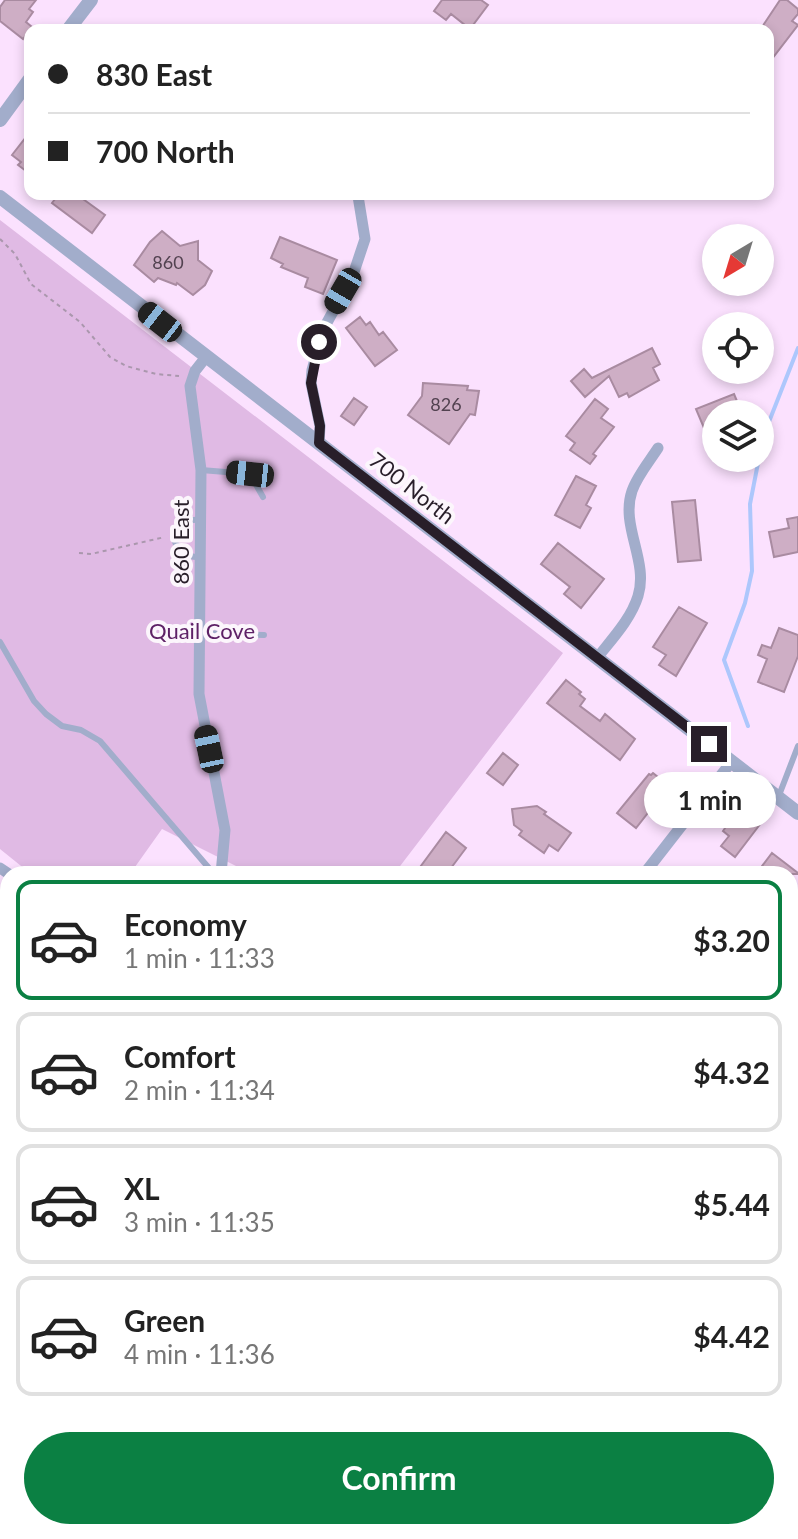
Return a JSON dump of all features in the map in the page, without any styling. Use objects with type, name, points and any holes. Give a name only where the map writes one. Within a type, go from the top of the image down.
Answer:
[{"type":"street","points":[[73,24],[91,0]]},
{"type":"street","points":[[0,120],[24,87]]},
{"type":"street","name":"700 North","points":[[0,197],[798,813]]},
{"type":"street","points":[[319,443],[320,426],[311,383],[312,370],[324,328],[353,275],[365,239],[359,200]]},
{"type":"street","name":"860 East","points":[[206,357],[195,371],[190,386],[201,470],[199,694],[225,830],[222,866]]},
{"type":"street","points":[[597,658],[628,617],[639,593],[640,571],[629,510],[632,492],[658,448]]},
{"type":"street","points":[[650,866],[732,761]]},
{"type":"lane","points":[[201,470],[250,474],[263,497]]},
{"type":"lane","points":[[201,520],[190,519],[181,524],[174,537],[180,551],[192,557],[201,557]]},
{"type":"lane","points":[[200,633],[264,635]]},
{"type":"lane","points":[[0,642],[34,701],[46,714],[62,726],[81,730],[100,741],[207,866]]},
{"type":"lane","points":[[778,798],[798,746]]},
{"type":"path","points":[[0,239],[15,254],[31,284],[80,322],[110,357],[126,366],[156,374],[180,376]]},
{"type":"path","points":[[79,553],[91,554],[174,537]]},
{"type":"green space","name":"Quail Cove","points":[[0,220],[563,653],[400,866],[236,866],[162,829],[136,866],[21,866],[0,849]]},
{"type":"building","points":[[5,0],[36,0],[29,9],[33,12],[26,22],[28,24],[24,24],[23,39],[0,21],[0,7]]},
{"type":"building","points":[[442,0],[481,0],[488,5],[474,24],[464,24],[451,14],[446,20],[434,11]]},
{"type":"building","points":[[780,0],[787,0],[798,9],[792,21],[798,25],[774,56],[774,24],[764,24]]},
{"type":"building","points":[[24,140],[24,170],[18,165],[21,162],[12,155]]},
{"type":"building","points":[[54,200],[84,200],[105,215],[92,233],[52,203]]},
{"type":"building","points":[[162,231],[180,246],[198,241],[198,260],[212,271],[205,285],[193,295],[177,283],[158,278],[154,282],[134,265]]},
{"type":"building","points":[[280,237],[337,260],[323,294],[305,287],[308,278],[281,267],[283,264],[271,258]]},
{"type":"building","points":[[360,317],[366,325],[370,322],[379,335],[383,332],[397,350],[375,366],[346,328]]},
{"type":"building","points":[[652,348],[660,364],[653,368],[659,380],[629,397],[627,393],[619,397],[609,376],[585,397],[571,381],[584,369],[592,378]]},
{"type":"building","points":[[423,383],[468,386],[467,390],[479,391],[475,415],[470,414],[449,444],[408,415],[422,396]]},
{"type":"building","points":[[734,394],[736,400],[719,400]]},
{"type":"building","points":[[354,398],[367,407],[354,425],[341,416]]},
{"type":"building","points":[[595,399],[608,409],[601,418],[614,427],[593,454],[596,456],[590,464],[570,450],[575,443],[566,436]]},
{"type":"building","points":[[702,407],[702,423],[696,409]]},
{"type":"building","points":[[576,476],[596,486],[586,505],[591,508],[580,528],[555,515]]},
{"type":"building","points":[[695,500],[701,560],[678,562],[672,502]]},
{"type":"building","points":[[798,517],[798,552],[774,557],[769,532],[789,528],[787,519]]},
{"type":"building","points":[[558,543],[604,579],[581,608],[564,594],[570,587],[541,564]]},
{"type":"building","points":[[679,607],[707,623],[676,676],[659,665],[666,655],[653,647]]},
{"type":"building","points":[[779,628],[798,635],[798,656],[784,692],[758,682],[767,659],[758,655],[762,645],[771,648]]},
{"type":"building","points":[[566,680],[585,699],[580,706],[600,721],[605,714],[635,739],[620,760],[547,703]]},
{"type":"building","points":[[503,753],[518,765],[503,785],[487,773]]},
{"type":"building","points":[[653,773],[669,786],[636,828],[617,813]]},
{"type":"building","points":[[537,806],[571,833],[558,851],[549,845],[544,853],[519,835],[522,831],[514,825],[512,809]]},
{"type":"building","points":[[740,807],[761,823],[735,857],[721,846],[729,836],[723,831]]},
{"type":"building","points":[[446,832],[466,848],[452,866],[421,866]]},
{"type":"building","points":[[772,853],[789,866],[762,866]]},
{"type":"waterway","points":[[774,409],[798,348]]},
{"type":"waterway","points":[[748,726],[724,660],[745,603],[752,571],[750,504],[756,472]]},
{"type":"route","points":[[319,342],[311,383],[320,426],[319,443],[709,744]]}]
